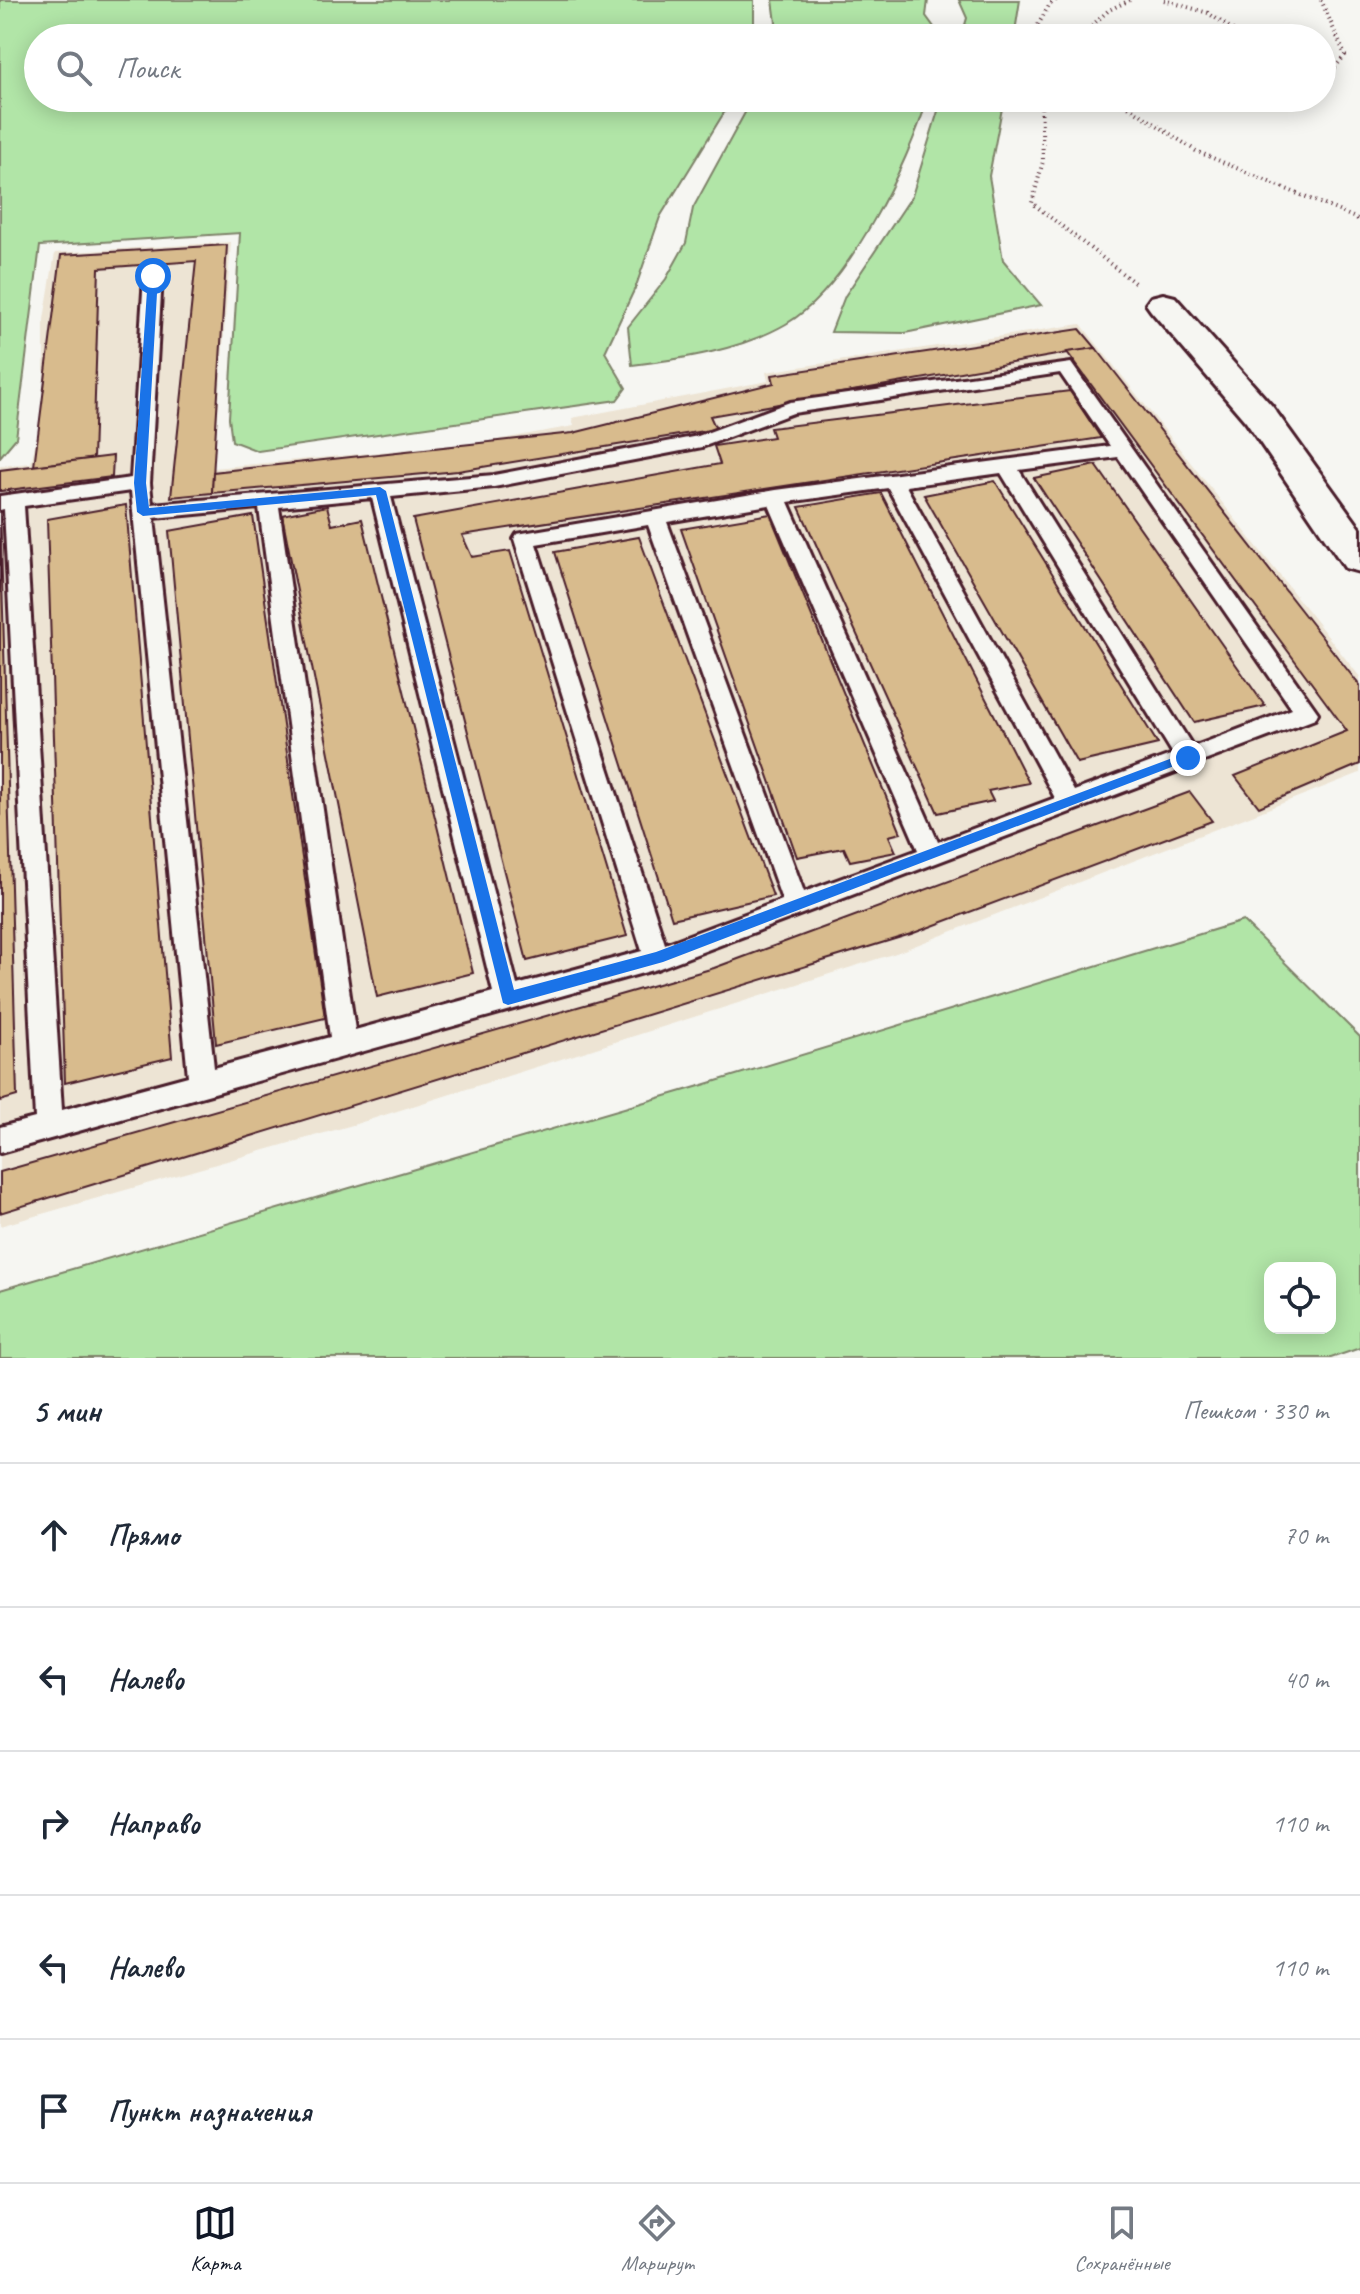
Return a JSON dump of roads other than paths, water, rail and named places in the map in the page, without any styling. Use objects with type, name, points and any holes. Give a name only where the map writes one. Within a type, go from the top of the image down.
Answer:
[{"type":"street","points":[[1163,304],[1259,414],[1360,558]]},
{"type":"lane","points":[[153,276],[140,483],[202,1083]]},
{"type":"lane","points":[[0,1140],[657,958],[1307,713],[1065,367],[790,408],[702,441],[494,481],[143,512]]},
{"type":"lane","points":[[657,958],[524,539],[776,497],[1123,450]]},
{"type":"lane","points":[[1006,466],[1188,758]]},
{"type":"lane","points":[[894,481],[1069,803]]},
{"type":"lane","points":[[49,1126],[7,502],[140,483]]},
{"type":"lane","points":[[380,491],[508,999]]},
{"type":"lane","points":[[776,497],[932,855]]},
{"type":"lane","points":[[268,500],[344,1044]]},
{"type":"lane","points":[[655,517],[797,906]]}]
